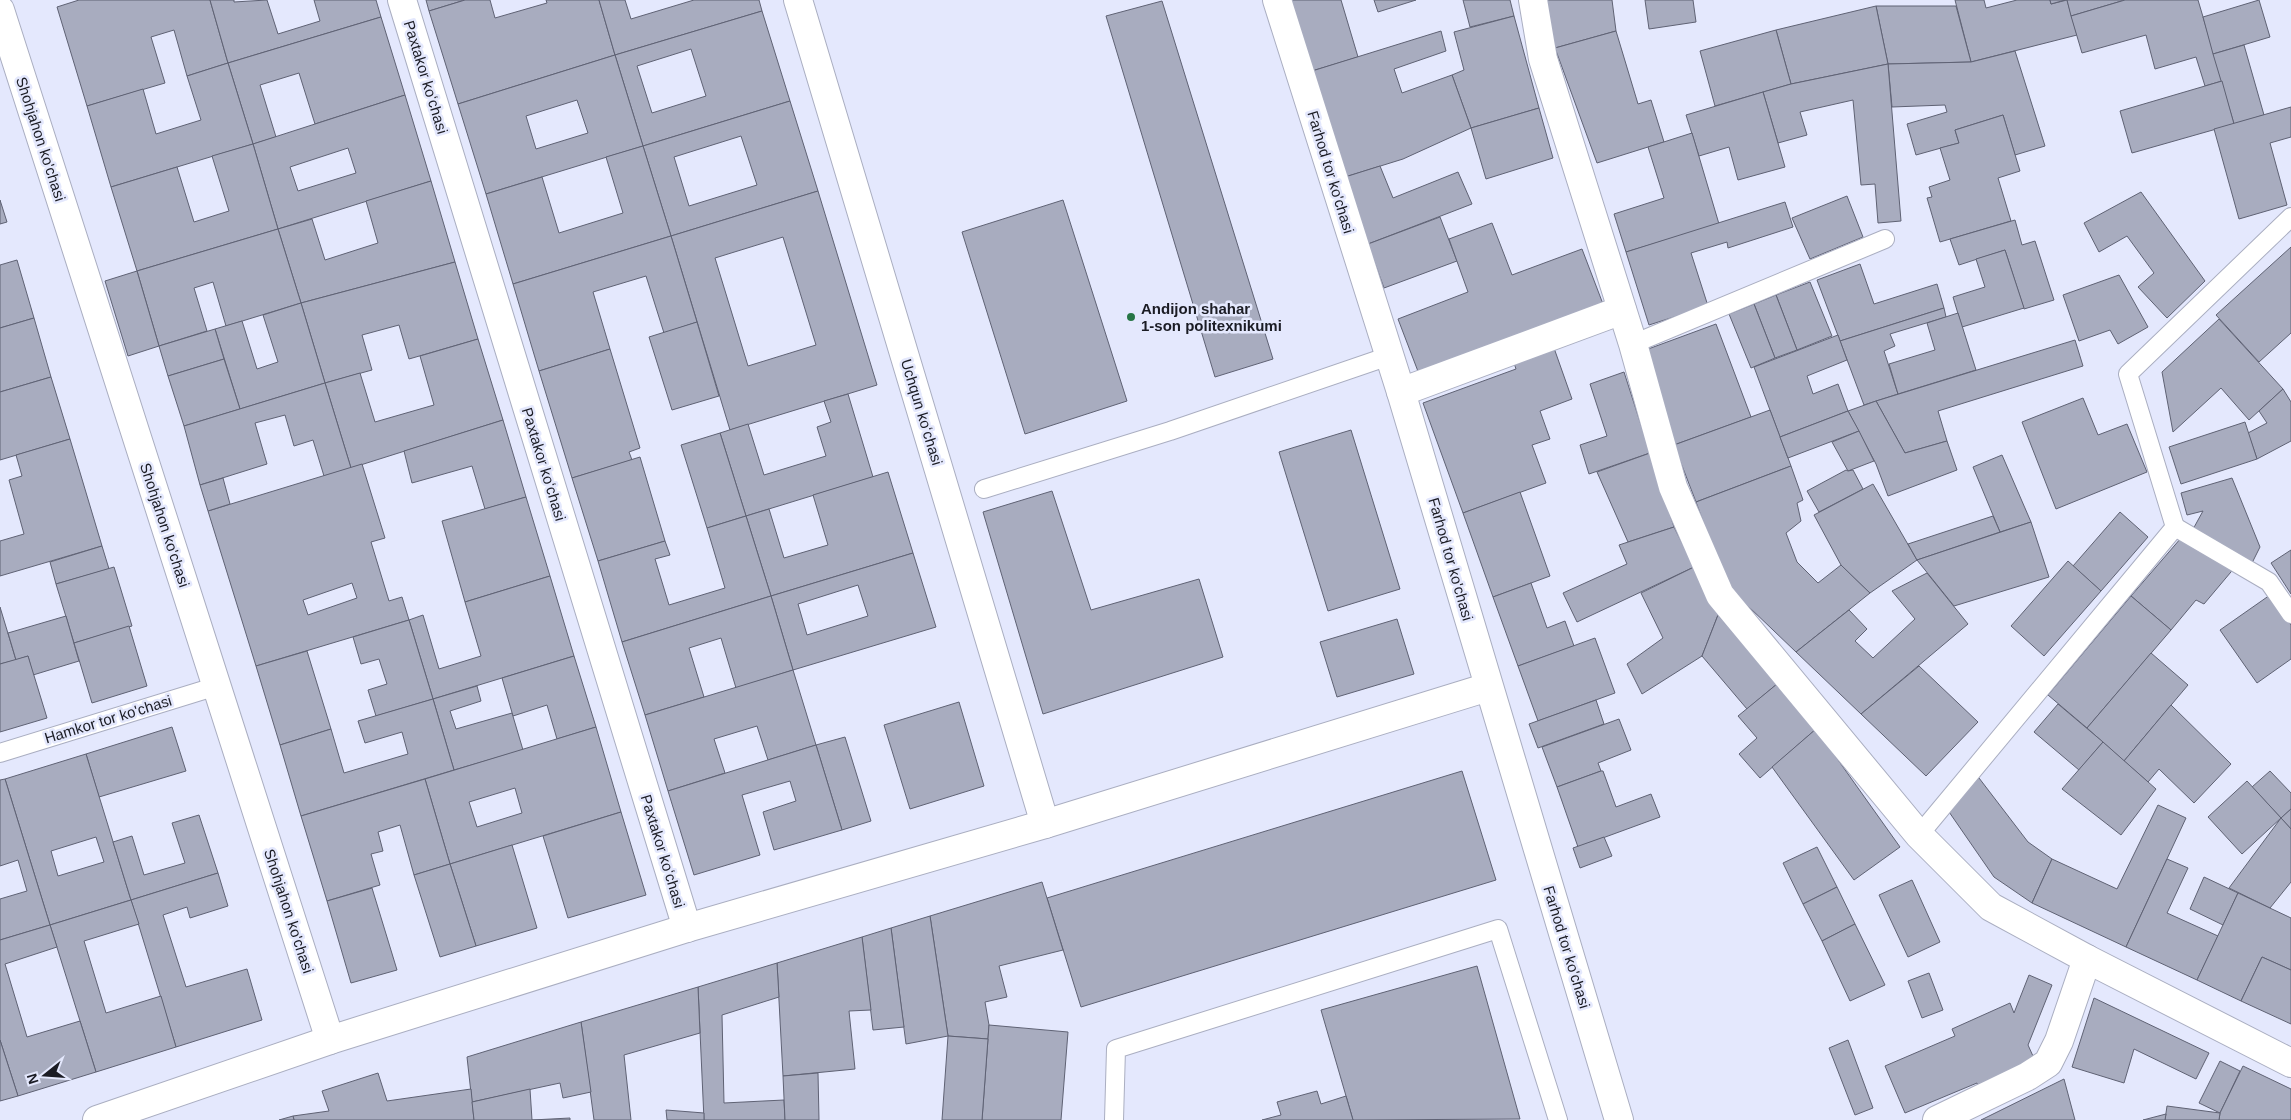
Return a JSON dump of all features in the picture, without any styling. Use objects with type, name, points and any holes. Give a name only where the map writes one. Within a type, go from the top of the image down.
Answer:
[{"type":"street","name":"Paxtakor koʻchasi","points":[[402,0],[686,928]]},
{"type":"street","name":"Uchqun koʻchasi","points":[[798,0],[1045,824]]},
{"type":"street","name":"Farhod tor ko'chasi","points":[[1278,0],[1389,356],[1402,392],[1488,687],[1619,1120]]},
{"type":"street","points":[[1532,0],[1543,58],[1633,344],[1673,487],[1720,595],[1919,835],[1991,907],[2087,959],[2291,1063]]},
{"type":"street","name":"Shohjahon ko'chasi","points":[[0,10],[330,1040]]},
{"type":"street","points":[[1402,392],[1622,310]]},
{"type":"street","points":[[97,1120],[330,1040],[686,928],[1045,824],[1488,687]]},
{"type":"street","points":[[1937,1120],[2028,1076],[2048,1064],[2059,1041],[2087,959]]},
{"type":"lane","points":[[2291,217],[2128,374],[2175,526],[2270,582],[2291,614]]},
{"type":"lane","points":[[1633,344],[1885,238]]},
{"type":"lane","points":[[984,489],[1170,432],[1389,356]]},
{"type":"lane","points":[[1919,835],[2175,526]]},
{"type":"lane","name":"Hamkor tor ko'chasi","points":[[0,753],[217,686]]},
{"type":"lane","points":[[1114,1120],[1116,1049],[1498,929],[1558,1120]]},
{"type":"building","points":[[79,0],[210,0],[228,63],[187,76],[174,30],[151,37],[165,83],[87,106],[57,7]]},
{"type":"building","points":[[210,0],[234,0],[234,2],[267,0],[278,34],[320,21],[314,0],[376,0],[381,17],[228,63]]},
{"type":"building","points":[[426,0],[465,0],[429,11]]},
{"type":"building","points":[[465,0],[490,0],[495,18],[547,3],[546,0],[599,0],[615,55],[458,104],[429,11]]},
{"type":"building","points":[[599,0],[625,0],[631,19],[694,0],[759,0],[762,11],[615,55]]},
{"type":"building","points":[[1291,0],[1341,0],[1358,57],[1312,71]]},
{"type":"building","points":[[1374,0],[1416,0],[1378,12]]},
{"type":"building","points":[[1463,0],[1510,0],[1514,16],[1470,27]]},
{"type":"building","points":[[1547,0],[1612,0],[1616,31],[1555,48]]},
{"type":"building","points":[[1645,0],[1693,0],[1696,22],[1649,29]]},
{"type":"building","points":[[1955,0],[1984,0],[1986,8],[2017,0],[2050,0],[2051,4],[2067,0],[2077,35],[1971,62]]},
{"type":"building","points":[[2050,0],[2065,0],[2051,4]]},
{"type":"building","points":[[2067,0],[2125,0],[2071,16]]},
{"type":"building","points":[[2125,0],[2198,0],[2222,81],[2205,86],[2196,57],[2155,69],[2146,35],[2082,53],[2071,16]]},
{"type":"building","points":[[2259,0],[2270,37],[2213,54],[2203,17]]},
{"type":"building","points":[[1162,1],[1273,359],[1215,377],[1106,16]]},
{"type":"building","points":[[1876,6],[1956,6],[1971,62],[1888,64]]},
{"type":"building","points":[[1876,6],[1888,64],[1791,84],[1776,30]]},
{"type":"building","points":[[762,11],[790,101],[643,146],[615,55]],"holes":[[[691,49],[706,96],[652,113],[637,66]]]},
{"type":"building","points":[[1514,16],[1539,108],[1471,128],[1452,75],[1464,70],[1454,32]]},
{"type":"building","points":[[381,17],[405,95],[315,124],[299,73],[260,85],[276,137],[253,144],[228,63]]},
{"type":"building","points":[[1776,30],[1791,84],[1715,106],[1700,51]]},
{"type":"building","points":[[1441,31],[1446,51],[1394,69],[1402,93],[1452,75],[1471,128],[1403,159],[1345,177],[1312,71]]},
{"type":"building","points":[[1616,31],[1638,104],[1651,100],[1664,142],[1597,163],[1555,48]]},
{"type":"building","points":[[2244,45],[2264,115],[2234,124],[2213,54]]},
{"type":"building","points":[[2015,51],[2045,146],[2015,155],[2003,115],[1955,130],[1959,143],[1916,155],[1907,124],[1947,112],[1945,105],[1892,107],[1888,64],[1971,62]]},
{"type":"building","points":[[615,55],[643,146],[486,194],[458,104]],"holes":[[[577,100],[588,133],[536,149],[526,116]]]},
{"type":"building","points":[[228,63],[253,144],[111,187],[87,106],[143,89],[156,134],[201,120],[187,76]]},
{"type":"building","points":[[1888,64],[1901,221],[1878,223],[1875,184],[1861,185],[1853,100],[1800,112],[1807,135],[1778,143],[1763,92],[1791,84]]},
{"type":"building","points":[[2222,81],[2234,124],[2132,153],[2120,111]]},
{"type":"building","points":[[1763,92],[1785,167],[1738,180],[1729,147],[1699,156],[1686,115]]},
{"type":"building","points":[[405,95],[431,181],[278,229],[253,144]],"holes":[[[348,148],[356,173],[298,191],[290,167]]]},
{"type":"building","points":[[790,101],[818,191],[671,236],[643,146]],"holes":[[[741,136],[757,185],[689,206],[674,157]]]},
{"type":"building","points":[[2291,107],[2291,137],[2270,143],[2287,205],[2239,219],[2214,129]]},
{"type":"building","points":[[1539,108],[1553,158],[1486,179],[1471,128]]},
{"type":"building","points":[[2003,115],[2020,171],[1998,178],[2011,221],[1940,242],[1927,198],[1932,197],[1929,187],[1950,180],[1940,148],[1959,143],[1955,130]]},
{"type":"building","points":[[1692,133],[1719,224],[1626,252],[1614,214],[1664,198],[1648,147]]},
{"type":"building","points":[[253,144],[278,229],[137,271],[111,187],[177,167],[194,222],[229,211],[212,156]]},
{"type":"building","points":[[643,146],[671,236],[513,284],[486,194],[542,177],[559,233],[623,213],[606,157]]},
{"type":"building","points":[[1380,166],[1393,198],[1458,172],[1472,204],[1368,244],[1345,177]]},
{"type":"building","points":[[431,181],[455,262],[301,303],[278,229],[312,219],[325,260],[378,243],[366,201]]},
{"type":"building","points":[[818,191],[877,385],[730,430],[671,236]],"holes":[[[783,237],[816,345],[748,366],[715,258]]]},
{"type":"building","points":[[2141,192],[2205,281],[2167,318],[2138,287],[2154,273],[2127,236],[2099,252],[2084,223]]},
{"type":"building","points":[[1847,196],[1863,237],[1810,259],[1792,218]]},
{"type":"building","points":[[0,200],[7,222],[0,224]]},
{"type":"building","points":[[1063,200],[1127,401],[1025,434],[962,232]]},
{"type":"building","points":[[1785,202],[1793,227],[1728,248],[1727,242],[1691,253],[1708,306],[1649,325],[1626,252]]},
{"type":"building","points":[[1440,217],[1457,261],[1384,288],[1368,244]]},
{"type":"building","points":[[2015,220],[2022,245],[2035,241],[2054,300],[2024,309],[2005,250],[1959,265],[1950,239]]},
{"type":"building","points":[[1492,223],[1512,275],[1582,249],[1603,304],[1419,374],[1398,319],[1468,292],[1449,239]]},
{"type":"building","points":[[278,229],[301,303],[226,326],[213,282],[194,288],[207,331],[159,346],[137,271]]},
{"type":"building","points":[[671,236],[697,322],[664,333],[646,276],[593,292],[610,349],[539,371],[513,284]]},
{"type":"building","points":[[2291,247],[2291,333],[2259,362],[2216,315]]},
{"type":"building","points":[[2005,250],[2024,308],[1962,327],[1953,297],[1985,287],[1976,259]]},
{"type":"building","points":[[17,260],[34,318],[0,328],[0,265]]},
{"type":"building","points":[[455,262],[478,339],[409,359],[399,325],[362,335],[372,370],[325,383],[301,303]]},
{"type":"building","points":[[1860,264],[1874,304],[1937,284],[1944,308],[1840,341],[1817,280]]},
{"type":"building","points":[[137,271],[159,346],[128,356],[105,281]]},
{"type":"building","points":[[2119,275],[2148,327],[2118,344],[2110,330],[2079,341],[2063,295]]},
{"type":"building","points":[[1810,282],[1832,336],[1797,350],[1776,295]]},
{"type":"building","points":[[1776,295],[1797,350],[1775,358],[1754,304]]},
{"type":"building","points":[[301,303],[325,383],[240,409],[215,329],[242,321],[257,369],[278,362],[263,315]]},
{"type":"building","points":[[1754,304],[1775,358],[1751,368],[1729,314]]},
{"type":"building","points":[[1944,308],[1946,317],[1890,334],[1895,346],[1884,351],[1898,394],[1864,405],[1840,341]]},
{"type":"building","points":[[1958,313],[1976,370],[1898,394],[1889,364],[1935,350],[1927,323]]},
{"type":"building","points":[[34,318],[51,377],[0,392],[0,328]]},
{"type":"building","points":[[2219,319],[2283,389],[2249,420],[2221,388],[2173,432],[2162,372]]},
{"type":"building","points":[[697,322],[719,396],[672,410],[649,337]]},
{"type":"building","points":[[1716,324],[1751,417],[1674,445],[1640,352]]},
{"type":"building","points":[[215,329],[224,359],[168,376],[159,346]]},
{"type":"building","points":[[1838,335],[1847,360],[1807,376],[1813,394],[1838,384],[1848,411],[1780,437],[1754,367]]},
{"type":"building","points":[[478,339],[503,420],[351,468],[325,383],[360,373],[375,422],[434,405],[420,356]]},
{"type":"building","points":[[2075,340],[2083,366],[1938,411],[1947,441],[1905,453],[1876,401]]},
{"type":"building","points":[[1554,348],[1572,399],[1540,411],[1550,439],[1532,445],[1546,483],[1463,513],[1423,403],[1516,369],[1514,363]]},
{"type":"building","points":[[610,349],[640,448],[629,452],[632,460],[572,478],[539,371]]},
{"type":"building","points":[[224,359],[240,409],[184,426],[168,376]]},
{"type":"building","points":[[1624,372],[1650,453],[1589,474],[1580,445],[1607,436],[1590,384]]},
{"type":"building","points":[[51,377],[70,439],[0,460],[0,392]]},
{"type":"building","points":[[325,383],[351,468],[324,476],[313,440],[294,446],[285,415],[255,423],[267,464],[200,485],[184,426]]},
{"type":"building","points":[[2283,389],[2291,402],[2291,441],[2257,459],[2248,433],[2267,423],[2259,411]]},
{"type":"building","points":[[848,394],[873,477],[746,516],[720,433],[748,424],[764,475],[826,456],[817,427],[831,422],[824,401]]},
{"type":"building","points":[[2083,398],[2098,435],[2127,424],[2147,472],[2056,509],[2022,422]]},
{"type":"building","points":[[1876,401],[1905,453],[1947,441],[1957,470],[1888,496],[1876,464],[1848,411]]},
{"type":"building","points":[[1770,410],[1791,466],[1696,502],[1674,445]]},
{"type":"building","points":[[1848,411],[1859,431],[1788,458],[1780,437]]},
{"type":"building","points":[[503,420],[526,497],[485,509],[472,466],[412,483],[404,451]]},
{"type":"building","points":[[2245,422],[2257,459],[2181,484],[2169,447]]},
{"type":"building","points":[[1351,430],[1400,589],[1328,611],[1279,452]]},
{"type":"building","points":[[1859,431],[1874,461],[1848,471],[1832,442]]},
{"type":"building","points":[[720,433],[746,516],[707,528],[681,445]]},
{"type":"building","points":[[70,439],[102,546],[0,576],[0,541],[24,534],[9,480],[22,476],[16,455]]},
{"type":"building","points":[[1650,453],[1674,527],[1628,542],[1597,472]]},
{"type":"building","points":[[2002,455],[2031,522],[2000,532],[1973,467]]},
{"type":"building","points":[[640,457],[665,541],[598,561],[572,478]]},
{"type":"building","points":[[362,464],[385,538],[371,542],[389,601],[402,597],[409,620],[256,666],[208,511]],"holes":[[[352,583],[357,598],[308,615],[303,600]]]},
{"type":"building","points":[[1791,466],[1803,500],[1797,503],[1801,521],[1786,533],[1797,562],[1818,583],[1841,565],[1870,593],[1796,652],[1727,586],[1696,502]]},
{"type":"building","points":[[1846,470],[1853,470],[1863,489],[1819,512],[1807,491]]},
{"type":"building","points":[[888,472],[913,553],[771,596],[746,516],[769,509],[784,558],[828,545],[813,495]]},
{"type":"building","points":[[223,478],[230,504],[208,511],[200,485]]},
{"type":"building","points":[[2232,478],[2260,547],[2252,563],[2192,531],[2203,511],[2187,515],[2181,493]]},
{"type":"building","points":[[1873,484],[1917,560],[1870,593],[1841,565],[1814,515]]},
{"type":"building","points":[[1052,491],[1091,610],[1199,579],[1223,657],[1043,714],[983,512]]},
{"type":"building","points":[[1520,492],[1550,576],[1493,597],[1463,513]]},
{"type":"building","points":[[526,497],[550,576],[465,602],[442,521]]},
{"type":"building","points":[[2120,512],[2148,537],[2101,591],[2073,566]]},
{"type":"building","points":[[746,516],[771,596],[622,642],[598,561],[665,541],[670,555],[655,559],[669,605],[725,588],[707,528]]},
{"type":"building","points":[[1993,516],[2000,532],[1917,560],[1908,544]]},
{"type":"building","points":[[2031,522],[2049,577],[1954,606],[1917,560]]},
{"type":"building","points":[[1674,527],[1694,567],[1577,622],[1563,593],[1627,564],[1619,545]]},
{"type":"building","points":[[2181,538],[2236,566],[2204,604],[2196,600],[2171,630],[2131,596]]},
{"type":"building","points":[[102,546],[109,569],[56,584],[50,562]]},
{"type":"building","points":[[2291,550],[2291,594],[2271,563]]},
{"type":"building","points":[[913,553],[936,627],[793,670],[771,596]],"holes":[[[858,585],[868,616],[807,635],[798,604]]]},
{"type":"building","points":[[2068,561],[2101,591],[2044,656],[2011,626]]},
{"type":"building","points":[[114,567],[132,626],[74,643],[56,584]]},
{"type":"building","points":[[1694,567],[1718,615],[1702,656],[1642,694],[1627,664],[1663,638],[1641,593]]},
{"type":"building","points":[[1927,573],[1968,624],[1861,714],[1796,652],[1849,610],[1867,629],[1855,641],[1873,658],[1915,619],[1892,591]]},
{"type":"building","points":[[550,576],[574,656],[433,699],[409,620],[423,615],[439,669],[481,656],[465,602]]},
{"type":"building","points":[[1531,583],[1547,628],[1565,621],[1574,646],[1518,666],[1493,597]]},
{"type":"building","points":[[2270,595],[2291,625],[2291,659],[2257,683],[2220,630]]},
{"type":"building","points":[[771,596],[793,670],[736,688],[721,638],[689,648],[704,697],[645,715],[622,642]]},
{"type":"building","points":[[2131,596],[2171,630],[2087,728],[2048,695]]},
{"type":"building","points":[[0,607],[16,660],[0,664]]},
{"type":"building","points":[[1718,615],[1777,684],[1747,709],[1702,656]]},
{"type":"building","points":[[66,616],[79,661],[33,675],[28,656],[16,660],[8,633]]},
{"type":"building","points":[[1397,619],[1414,674],[1337,697],[1320,642]]},
{"type":"building","points":[[409,620],[433,699],[376,716],[368,690],[387,684],[379,659],[361,664],[353,637]]},
{"type":"building","points":[[129,626],[147,686],[92,703],[74,643]]},
{"type":"building","points":[[1595,638],[1615,693],[1538,721],[1518,666]]},
{"type":"building","points":[[307,651],[331,729],[280,745],[256,666]]},
{"type":"building","points":[[2151,653],[2188,685],[2124,761],[2087,728]]},
{"type":"building","points":[[28,656],[47,718],[0,732],[0,664]]},
{"type":"building","points":[[574,656],[596,727],[557,739],[547,705],[513,716],[502,678]]},
{"type":"building","points":[[1919,666],[1978,722],[1926,776],[1861,714]]},
{"type":"building","points":[[793,670],[816,745],[768,760],[757,726],[714,739],[725,773],[668,791],[645,715]]},
{"type":"building","points":[[1777,684],[1816,729],[1760,778],[1739,754],[1757,738],[1738,716]]},
{"type":"building","points":[[477,686],[481,701],[450,711],[456,729],[512,713],[523,750],[454,770],[433,699]]},
{"type":"building","points":[[433,699],[454,770],[301,816],[280,745],[331,729],[344,773],[408,754],[402,732],[365,743],[358,721]]},
{"type":"building","points":[[1596,700],[1604,724],[1538,748],[1529,724]]},
{"type":"building","points":[[959,702],[984,786],[910,809],[884,725]]},
{"type":"building","points":[[2058,704],[2103,742],[2079,770],[2034,732]]},
{"type":"building","points":[[2171,705],[2231,764],[2194,803],[2159,769],[2148,782],[2124,761]]},
{"type":"building","points":[[1619,719],[1631,750],[1598,763],[1601,771],[1557,787],[1542,747]]},
{"type":"building","points":[[172,727],[186,771],[99,797],[86,754]]},
{"type":"building","points":[[596,727],[621,812],[450,864],[425,779]],"holes":[[[515,788],[522,813],[477,827],[469,802]]]},
{"type":"building","points":[[1816,729],[1900,847],[1854,880],[1772,767]]},
{"type":"building","points":[[845,737],[871,821],[842,830],[816,745]]},
{"type":"building","points":[[2103,742],[2156,789],[2121,835],[2062,789]]},
{"type":"building","points":[[816,745],[842,830],[774,850],[763,812],[796,801],[790,781],[742,795],[760,855],[694,875],[668,791]]},
{"type":"building","points":[[86,754],[131,900],[50,925],[5,779]],"holes":[[[96,837],[104,862],[58,876],[51,851]]]},
{"type":"building","points":[[1462,771],[1496,880],[1081,1007],[1047,898]]},
{"type":"building","points":[[1603,771],[1616,807],[1651,794],[1660,817],[1578,847],[1557,787]]},
{"type":"building","points":[[2270,771],[2291,793],[2291,809],[2281,818],[2252,787]]},
{"type":"building","points":[[1979,778],[2028,842],[2052,859],[2032,903],[1994,877],[1947,809]]},
{"type":"building","points":[[5,779],[50,925],[0,940],[0,899],[27,891],[18,860],[0,866],[0,780]]},
{"type":"building","points":[[425,779],[450,864],[414,875],[400,825],[378,832],[383,851],[371,854],[380,885],[327,901],[301,816]]},
{"type":"building","points":[[2247,781],[2281,818],[2242,854],[2208,817]]},
{"type":"building","points":[[2158,805],[2186,818],[2126,947],[2032,903],[2052,859],[2117,889]]},
{"type":"building","points":[[2291,809],[2291,829],[2281,818]]},
{"type":"building","points":[[621,812],[646,895],[568,918],[543,836]]},
{"type":"building","points":[[199,815],[218,873],[131,900],[113,842],[132,836],[144,875],[185,863],[172,823]]},
{"type":"building","points":[[2281,818],[2291,829],[2291,882],[2270,908],[2229,888]]},
{"type":"building","points":[[1604,837],[1612,856],[1580,868],[1573,848]]},
{"type":"building","points":[[512,845],[537,928],[476,946],[450,864]]},
{"type":"building","points":[[1817,847],[1837,887],[1803,904],[1783,863]]},
{"type":"building","points":[[2167,859],[2188,868],[2167,913],[2218,936],[2197,980],[2126,947]]},
{"type":"building","points":[[450,864],[476,946],[440,957],[414,875]]},
{"type":"building","points":[[218,873],[228,906],[190,918],[187,907],[163,915],[186,987],[247,969],[262,1020],[176,1047],[131,900]]},
{"type":"building","points":[[2204,877],[2238,893],[2223,925],[2190,909]]},
{"type":"building","points":[[1912,880],[1940,942],[1908,957],[1879,895]]},
{"type":"building","points":[[1042,882],[1063,950],[999,966],[1007,997],[985,1002],[989,1025],[988,1039],[948,1036],[930,916]]},
{"type":"building","points":[[1837,887],[1855,924],[1822,941],[1803,904]]},
{"type":"building","points":[[372,888],[397,970],[351,983],[327,901]]},
{"type":"building","points":[[2238,893],[2291,918],[2291,970],[2262,957],[2241,1001],[2197,980]]},
{"type":"building","points":[[131,900],[139,924],[84,941],[106,1013],[161,996],[176,1047],[96,1072],[50,925]]},
{"type":"building","points":[[930,916],[948,1036],[906,1044],[891,928]]},
{"type":"building","points":[[1855,924],[1885,985],[1850,1001],[1822,941]]},
{"type":"building","points":[[50,925],[57,947],[5,964],[27,1037],[80,1021],[96,1072],[18,1096],[0,1040],[0,940]]},
{"type":"building","points":[[891,928],[904,1027],[873,1030],[862,937]]},
{"type":"building","points":[[862,937],[871,1010],[849,1011],[855,1069],[783,1076],[777,963]]},
{"type":"building","points":[[2262,957],[2291,970],[2291,1024],[2241,1001]]},
{"type":"building","points":[[777,963],[779,997],[722,1015],[724,1103],[784,1100],[785,1120],[704,1120],[698,987]]},
{"type":"building","points":[[1477,966],[1520,1119],[1353,1120],[1321,1010]]},
{"type":"building","points":[[1929,973],[1943,1010],[1922,1018],[1908,981]]},
{"type":"building","points":[[2029,975],[2052,985],[2028,1045],[2037,1065],[1980,1091],[1977,1083],[1905,1113],[1885,1066],[1955,1036],[1952,1029],[2010,1003],[2014,1013]]},
{"type":"building","points":[[698,987],[700,1033],[624,1055],[631,1120],[594,1120],[581,1022]]},
{"type":"building","points":[[2094,998],[2209,1053],[2196,1079],[2134,1049],[2124,1083],[2072,1067]]},
{"type":"building","points":[[581,1022],[591,1092],[563,1098],[560,1083],[472,1102],[467,1057]]},
{"type":"building","points":[[989,1025],[1068,1032],[1061,1120],[982,1120]]},
{"type":"building","points":[[948,1036],[988,1039],[982,1120],[942,1120]]},
{"type":"building","points":[[0,1040],[18,1096],[0,1101]]},
{"type":"building","points":[[1848,1040],[1873,1108],[1855,1115],[1829,1048]]},
{"type":"building","points":[[2220,1061],[2240,1071],[2220,1113],[2199,1103]]},
{"type":"building","points":[[2243,1066],[2291,1089],[2291,1120],[2219,1120],[2220,1113]]},
{"type":"building","points":[[378,1073],[387,1101],[471,1089],[474,1120],[294,1120],[293,1116],[329,1111],[322,1091]]},
{"type":"building","points":[[818,1073],[819,1120],[785,1120],[783,1076]]},
{"type":"building","points":[[2064,1079],[2075,1120],[1981,1120]]},
{"type":"building","points":[[530,1089],[532,1120],[474,1120],[472,1102]]},
{"type":"building","points":[[1317,1091],[1321,1104],[1346,1096],[1353,1120],[1262,1120],[1281,1115],[1277,1102]]},
{"type":"building","points":[[2167,1106],[2220,1113],[2219,1120],[2165,1120]]},
{"type":"building","points":[[666,1110],[704,1113],[704,1120],[667,1120]]},
{"type":"building","points":[[2166,1114],[2165,1120],[2143,1120]]},
{"type":"building","points":[[293,1116],[294,1120],[279,1120]]},
{"type":"building","points":[[570,1118],[570,1120],[532,1120]]},
{"type":"place","name":"Andijon shahar 1-son politexnikumi","points":[[1131,317]]}]
